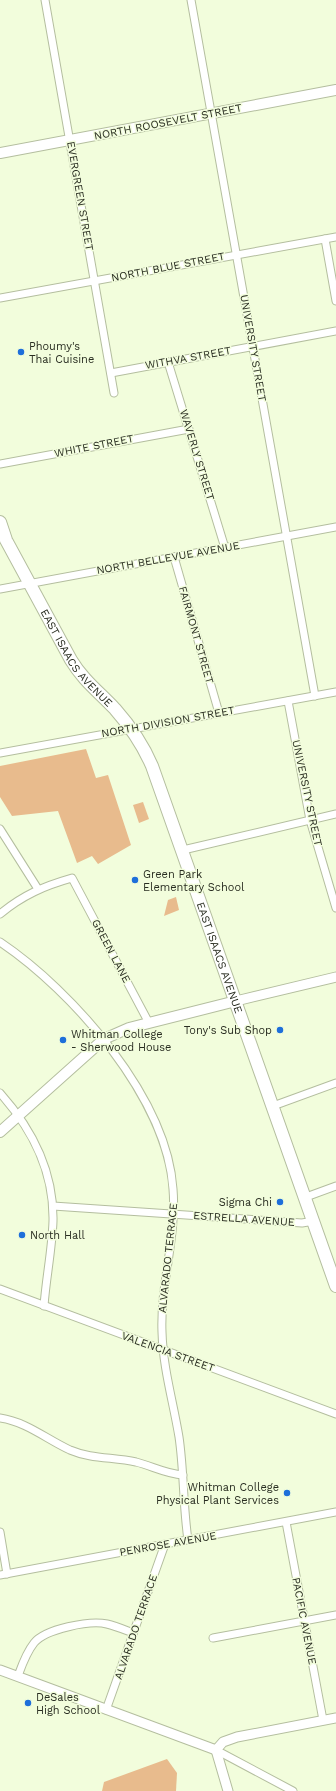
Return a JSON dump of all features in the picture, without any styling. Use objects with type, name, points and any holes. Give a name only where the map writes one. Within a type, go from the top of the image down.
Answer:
[{"type":"main road","name":"NORTH ROOSEVELT STREET","points":[[0,153],[336,90]]},
{"type":"main road","name":"EAST ISAACS AVENUE","points":[[0,522],[6,540],[77,670],[132,729],[152,766],[306,1197],[336,1286]]},
{"type":"main road","points":[[0,1132],[104,1039],[116,1033],[149,1023],[236,1001]]},
{"type":"street","name":"EVERGREEN STREET","points":[[45,0],[114,393]]},
{"type":"street","name":"UNIVERSITY STREET","points":[[191,0],[315,696]]},
{"type":"street","name":"NORTH BLUE STREET","points":[[0,298],[336,237]]},
{"type":"street","points":[[325,239],[336,302]]},
{"type":"street","name":"WITHVA STREET","points":[[111,372],[336,331]]},
{"type":"street","name":"WAVERLY STREET","points":[[168,362],[225,548]]},
{"type":"street","name":"WHITE STREET","points":[[0,464],[189,429]]},
{"type":"street","name":"NORTH BELLEVUE AVENUE","points":[[0,589],[336,527]]},
{"type":"street","name":"FAIRMONT STREET","points":[[174,557],[219,713]]},
{"type":"street","name":"NORTH DIVISION STREET","points":[[0,753],[336,692]]},
{"type":"street","name":"UNIVERSITY STREET","points":[[288,701],[310,820],[336,908]]},
{"type":"street","points":[[183,850],[336,814]]},
{"type":"street","points":[[0,829],[38,889],[12,904],[0,914]]},
{"type":"street","name":"GREEN LANE","points":[[38,889],[72,878],[149,1023]]},
{"type":"street","name":"ALVARADO TERRACE","points":[[0,942],[43,976],[104,1039],[147,1104],[160,1132],[172,1177],[174,1214],[162,1302],[163,1350],[166,1376],[179,1437],[183,1475],[184,1510],[188,1540]]},
{"type":"street","points":[[236,1001],[336,977]]},
{"type":"street","points":[[273,1106],[336,1083]]},
{"type":"street","points":[[0,1093],[19,1114],[32,1134],[44,1162],[53,1206],[52,1238],[44,1306]]},
{"type":"street","points":[[306,1197],[336,1186]]},
{"type":"street","name":"ESTRELLA AVENUE","points":[[53,1206],[302,1223],[314,1221]]},
{"type":"street","name":"VALENCIA STREET","points":[[0,1290],[336,1414]]},
{"type":"street","points":[[0,1418],[8,1419],[30,1427],[59,1444],[84,1454],[108,1460],[132,1461],[166,1473],[183,1475]]},
{"type":"street","name":"PENROSE AVENUE","points":[[4,1574],[336,1512]]},
{"type":"street","name":"PACIFIC AVENUE","points":[[286,1522],[323,1720]]},
{"type":"street","points":[[0,1532],[4,1574]]},
{"type":"street","name":"ALVARADO TERRACE","points":[[106,1710],[165,1544]]},
{"type":"street","points":[[213,1638],[336,1615]]},
{"type":"street","points":[[18,1676],[26,1654],[35,1641],[52,1631],[82,1624],[96,1623],[107,1624],[133,1633]]},
{"type":"street","points":[[0,1670],[216,1750],[293,1791]]},
{"type":"street","points":[[216,1750],[223,1742],[237,1737],[336,1718]]},
{"type":"street","points":[[216,1750],[228,1791]]},
{"type":"shaded area","points":[[86,749],[96,778],[108,775],[131,845],[98,864],[92,856],[77,863],[58,811],[12,816],[0,797],[0,766]]},
{"type":"shaded area","points":[[143,802],[149,819],[139,823],[133,805]]},
{"type":"shaded area","points":[[176,897],[179,910],[164,916],[168,900]]},
{"type":"shaded area","points":[[167,1759],[177,1773],[176,1791],[102,1791],[104,1782]]},
{"type":"place","name":"Phoumy's Thai Cuisine","points":[[21,352]]},
{"type":"place","name":"Green Park Elementary School","points":[[135,880]]},
{"type":"place","name":"Tony's Sub Shop","points":[[280,1030]]},
{"type":"place","name":"Whitman College - Sherwood House","points":[[63,1040]]},
{"type":"place","name":"Sigma Chi","points":[[280,1202]]},
{"type":"place","name":"North Hall","points":[[22,1235]]},
{"type":"place","name":"Whitman College Physical Plant Services","points":[[287,1493]]},
{"type":"place","name":"DeSales High School","points":[[28,1703]]}]
